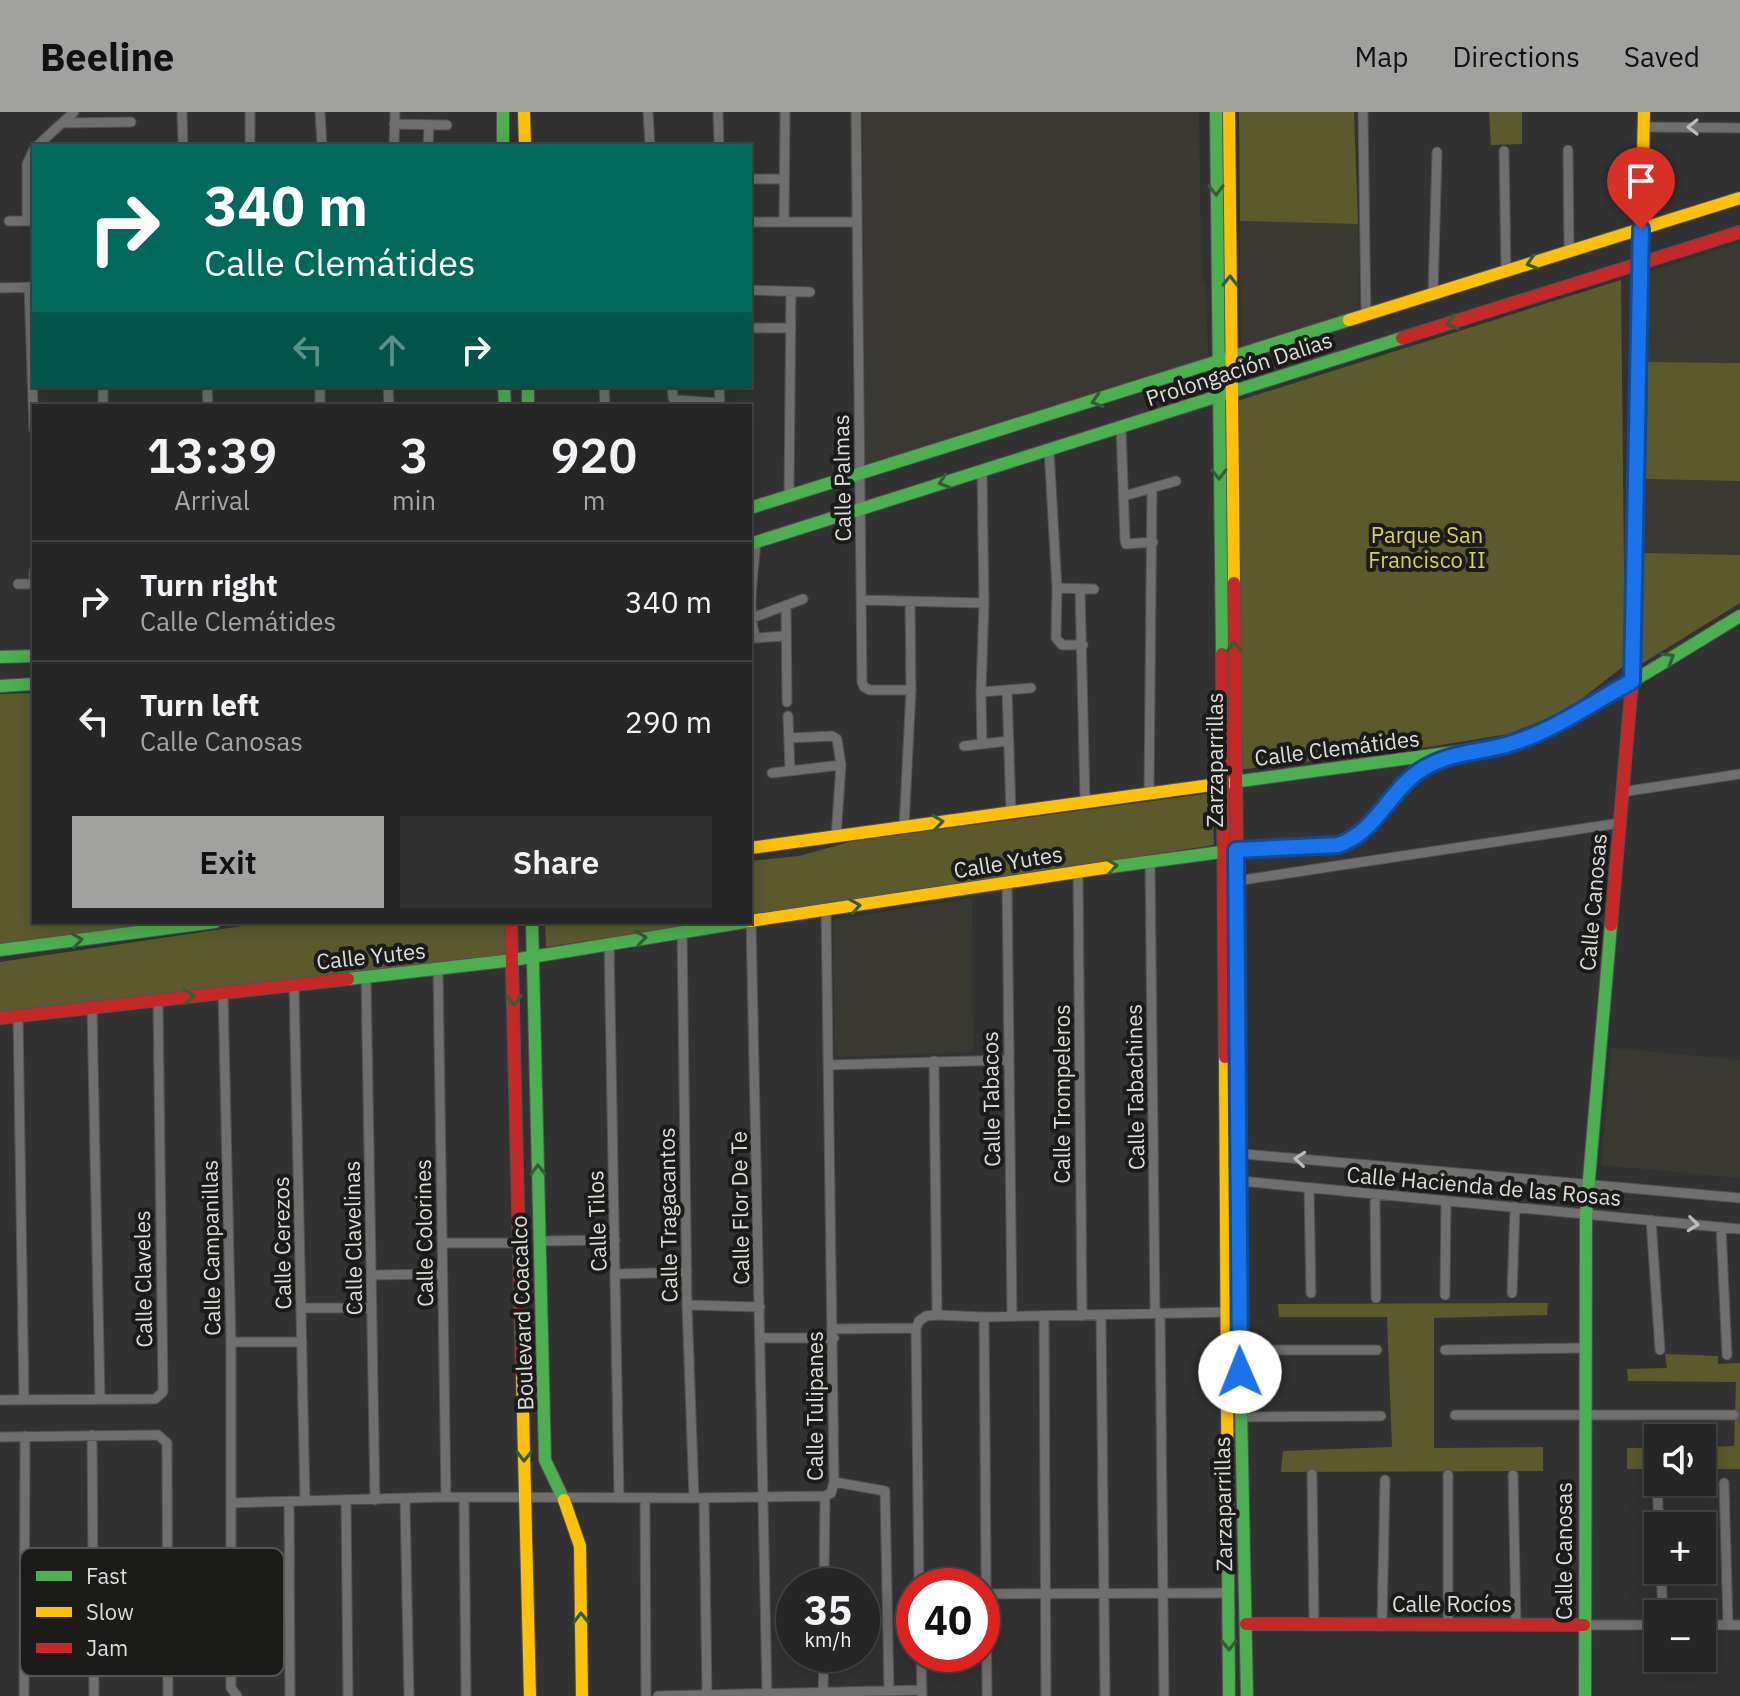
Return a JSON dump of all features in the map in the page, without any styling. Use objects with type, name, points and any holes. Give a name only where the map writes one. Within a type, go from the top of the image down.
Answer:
[{"type":"main road","points":[[503,112],[503,144]]},
{"type":"main road","points":[[524,112],[525,144]]},
{"type":"main road","name":"Zarzaparrillas","points":[[1216,112],[1224,361],[1232,392],[1229,782]]},
{"type":"main road","name":"Zarzaparrillas","points":[[1229,112],[1224,361],[1218,397],[1230,850],[1225,1182],[1233,1312],[1240,1350],[1247,1696]]},
{"type":"main road","name":"Calle Canosas","points":[[1585,1696],[1586,1214],[1632,681],[1644,112]]},
{"type":"main road","name":"Prolongación Dalias","points":[[752,507],[1740,198]]},
{"type":"main road","name":"Prolongación Dalias","points":[[753,543],[1740,232]]},
{"type":"main road","name":"Calle Clemátides","points":[[1229,782],[1506,745],[1538,732],[1632,681],[1740,616]]},
{"type":"main road","points":[[0,657],[32,656]]},
{"type":"main road","points":[[0,686],[32,684]]},
{"type":"main road","name":"Calle Clemátides","points":[[1230,850],[1338,845],[1351,840],[1363,832],[1422,769],[1454,754]]},
{"type":"main road","points":[[752,848],[1229,782]]},
{"type":"main road","points":[[752,855],[832,837]]},
{"type":"main road","name":"Zarzaparrillas","points":[[1229,1696],[1233,1312],[1240,1181],[1236,881],[1230,850]]},
{"type":"main road","name":"Calle Yutes","points":[[752,921],[1230,850]]},
{"type":"main road","points":[[0,950],[200,924]]},
{"type":"main road","name":"Boulevard Coacalco","points":[[511,924],[530,1696]]},
{"type":"main road","name":"Boulevard Coacalco","points":[[532,924],[545,1460],[563,1496],[580,1546],[582,1696]]},
{"type":"main road","name":"Calle Yutes","points":[[0,1018],[513,960],[731,924]]},
{"type":"main road","name":"Calle Rocíos","points":[[1246,1624],[1584,1625]]},
{"type":"street","points":[[40,144],[74,112]]},
{"type":"street","points":[[182,112],[183,144]]},
{"type":"street","points":[[250,112],[250,144]]},
{"type":"street","points":[[320,112],[322,144]]},
{"type":"street","points":[[394,144],[395,112]]},
{"type":"street","points":[[648,112],[650,144]]},
{"type":"street","points":[[718,112],[719,144]]},
{"type":"street","points":[[784,222],[785,112]]},
{"type":"street","name":"Calle Palmas","points":[[856,112],[864,687],[911,690]]},
{"type":"street","points":[[1363,112],[1366,316]]},
{"type":"street","points":[[1638,112],[1644,112]]},
{"type":"street","points":[[62,123],[113,117],[131,122]]},
{"type":"street","points":[[394,124],[447,125]]},
{"type":"street","points":[[428,144],[429,125]]},
{"type":"street","points":[[1645,127],[1740,128]]},
{"type":"street","points":[[1568,150],[1569,251]]},
{"type":"street","points":[[1504,151],[1506,271]]},
{"type":"street","points":[[1433,294],[1437,152]]},
{"type":"street","points":[[9,221],[31,221],[27,164],[32,155]]},
{"type":"street","points":[[752,179],[784,179]]},
{"type":"street","points":[[752,222],[857,222]]},
{"type":"street","points":[[0,288],[32,287]]},
{"type":"street","points":[[752,290],[810,292]]},
{"type":"street","points":[[789,495],[791,292]]},
{"type":"street","points":[[752,328],[791,328]]},
{"type":"street","points":[[672,388],[676,400],[720,404]]},
{"type":"street","points":[[1121,428],[1126,544],[1153,542]]},
{"type":"street","points":[[1049,450],[1058,643],[1083,645]]},
{"type":"street","points":[[982,470],[982,744]]},
{"type":"street","points":[[1124,496],[1176,481]]},
{"type":"street","points":[[1149,793],[1152,488]]},
{"type":"street","points":[[753,543],[752,618],[756,638],[785,636]]},
{"type":"street","points":[[18,584],[32,584]]},
{"type":"street","points":[[1057,588],[1094,589]]},
{"type":"street","points":[[1080,589],[1085,801]]},
{"type":"street","points":[[752,618],[803,599]]},
{"type":"street","points":[[861,600],[984,603]]},
{"type":"street","points":[[904,827],[911,690],[910,601]]},
{"type":"street","points":[[786,605],[787,702]]},
{"type":"street","points":[[981,692],[1031,688]]},
{"type":"street","points":[[1007,690],[1011,813]]},
{"type":"street","points":[[788,716],[790,771]]},
{"type":"street","points":[[790,738],[832,736],[839,744],[841,765],[832,837]]},
{"type":"street","points":[[964,746],[1009,741]]},
{"type":"street","points":[[772,773],[841,765]]},
{"type":"street","points":[[1622,792],[1740,774]]},
{"type":"street","points":[[1236,881],[1620,823]]},
{"type":"street","name":"Calle Tabachines","points":[[1150,861],[1164,1696]]},
{"type":"street","name":"Calle Trompeleros","points":[[1078,871],[1082,1316]]},
{"type":"street","name":"Calle Tabacos","points":[[1007,882],[1012,1316]]},
{"type":"street","name":"Calle Tulipanes","points":[[231,1503],[446,1497],[825,1496],[831,1493],[834,1482],[833,1333],[826,910]]},
{"type":"street","name":"Calle Flor De Te","points":[[749,924],[767,1693]]},
{"type":"street","name":"Calle Tragacantos","points":[[682,932],[687,1305],[707,1695]]},
{"type":"street","name":"Calle Tilos","points":[[609,943],[619,1498]]},
{"type":"street","name":"Calle Colorines","points":[[438,969],[446,1497]]},
{"type":"street","name":"Calle Clavelinas","points":[[366,976],[375,1500]]},
{"type":"street","name":"Calle Cerezos","points":[[294,984],[305,1501]]},
{"type":"street","name":"Calle Campanillas","points":[[223,992],[231,1342],[231,1548]]},
{"type":"street","name":"Calle Claveles","points":[[0,1400],[155,1399],[163,1392],[158,1000]]},
{"type":"street","points":[[92,1008],[100,1399]]},
{"type":"street","points":[[18,1016],[24,1400]]},
{"type":"street","points":[[829,1065],[1009,1060]]},
{"type":"street","points":[[934,1061],[937,1315]]},
{"type":"street","name":"Calle Hacienda de las Rosas","points":[[1226,1152],[1740,1198]]},
{"type":"street","name":"Calle Hacienda de las Rosas","points":[[1225,1182],[1740,1229]]},
{"type":"street","points":[[1309,1188],[1311,1293]]},
{"type":"street","points":[[1375,1194],[1376,1298]]},
{"type":"street","points":[[1445,1295],[1446,1201]]},
{"type":"street","points":[[1512,1293],[1515,1207]]},
{"type":"street","points":[[1651,1220],[1660,1350]]},
{"type":"street","points":[[1721,1227],[1727,1355]]},
{"type":"street","points":[[540,1241],[615,1240]]},
{"type":"street","points":[[442,1243],[521,1243]]},
{"type":"street","points":[[617,1274],[687,1272]]},
{"type":"street","points":[[371,1275],[442,1274]]},
{"type":"street","points":[[687,1305],[760,1307]]},
{"type":"street","points":[[301,1308],[372,1308]]},
{"type":"street","points":[[919,1568],[916,1328],[919,1321],[926,1316],[937,1315],[984,1317],[1233,1312]]},
{"type":"street","points":[[1101,1315],[1105,1696]]},
{"type":"street","points":[[1044,1316],[1046,1696]]},
{"type":"street","points":[[984,1317],[984,1568]]},
{"type":"street","points":[[760,1338],[916,1328]]},
{"type":"street","points":[[231,1342],[302,1342]]},
{"type":"street","points":[[1445,1350],[1585,1348]]},
{"type":"street","points":[[1240,1350],[1377,1350]]},
{"type":"street","points":[[1455,1415],[1734,1415]]},
{"type":"street","points":[[1241,1417],[1381,1416]]},
{"type":"street","points":[[92,1435],[93,1548]]},
{"type":"street","points":[[0,1437],[158,1435],[167,1443],[167,1548]]},
{"type":"street","points":[[25,1436],[25,1548]]},
{"type":"street","points":[[1312,1474],[1314,1624]]},
{"type":"street","points":[[1448,1475],[1448,1624]]},
{"type":"street","points":[[1513,1475],[1516,1624]]},
{"type":"street","points":[[1382,1624],[1385,1480]]},
{"type":"street","points":[[834,1482],[885,1491],[889,1691]]},
{"type":"street","points":[[1724,1483],[1728,1625]]},
{"type":"street","points":[[824,1568],[825,1496]]},
{"type":"street","points":[[464,1498],[466,1696]]},
{"type":"street","points":[[645,1498],[646,1696]]},
{"type":"street","points":[[346,1500],[348,1696]]},
{"type":"street","points":[[405,1500],[409,1696]]},
{"type":"street","points":[[289,1502],[290,1696]]},
{"type":"street","points":[[1000,1594],[1228,1593]]},
{"type":"street","name":"Calle Rocíos","points":[[1584,1625],[1644,1625]]},
{"type":"street","points":[[1716,1625],[1740,1625]]},
{"type":"street","points":[[823,1692],[824,1672]]},
{"type":"street","points":[[658,1696],[922,1693],[921,1672]]},
{"type":"street","points":[[986,1672],[987,1696]]},
{"type":"street","points":[[24,1676],[24,1696]]},
{"type":"street","points":[[94,1676],[94,1696]]},
{"type":"street","points":[[168,1676],[168,1696]]},
{"type":"street","name":"Calle Campanillas","points":[[231,1676],[231,1688],[237,1696]]},
{"type":"shaded area","points":[[862,112],[1199,112],[1200,205],[1208,358],[865,467]]},
{"type":"shaded area","points":[[1240,221],[1358,224],[1359,311],[1241,349]]},
{"type":"shaded area","points":[[1740,243],[1740,363],[1648,362],[1649,272]]},
{"type":"shaded area","points":[[1646,479],[1740,481],[1740,555],[1644,553]]},
{"type":"shaded area","points":[[972,898],[973,1052],[835,1057],[833,920]]},
{"type":"shaded area","points":[[1611,1048],[1740,1060],[1740,1178],[1601,1165]]},
{"type":"green space","points":[[1239,112],[1354,112],[1358,224],[1240,221]]},
{"type":"green space","points":[[1489,112],[1522,112],[1522,144],[1491,145]]},
{"type":"green space","name":"Parque San Francisco II","points":[[1621,280],[1625,665],[1566,711],[1508,734],[1429,747],[1237,770],[1228,404]]},
{"type":"green space","points":[[1648,362],[1740,363],[1740,481],[1646,479]]},
{"type":"green space","points":[[1644,553],[1740,555],[1740,603],[1643,663],[1639,661]]},
{"type":"green space","points":[[32,693],[32,924],[160,924],[0,945],[0,694]]},
{"type":"green space","points":[[1212,793],[1214,845],[752,916],[752,861],[799,856],[853,841]]},
{"type":"green space","points":[[504,924],[506,955],[0,1012],[0,962],[249,925]]},
{"type":"green space","points":[[545,924],[695,924],[546,947]]},
{"type":"green space","points":[[1548,1303],[1547,1315],[1434,1318],[1434,1448],[1543,1447],[1543,1471],[1281,1472],[1283,1451],[1392,1447],[1387,1317],[1279,1317],[1278,1304]]},
{"type":"green space","points":[[1665,1354],[1718,1356],[1718,1364],[1740,1363],[1740,1469],[1716,1469],[1716,1447],[1734,1446],[1736,1382],[1628,1381],[1627,1369],[1667,1368]]},
{"type":"green space","points":[[1627,1448],[1644,1448],[1644,1469],[1627,1469]]},
{"type":"traffic: fast","points":[[503,112],[503,144]]},
{"type":"traffic: fast","points":[[1216,112],[1222,654]]},
{"type":"traffic: fast","points":[[752,507],[1349,320]]},
{"type":"traffic: fast","points":[[752,543],[1402,338]]},
{"type":"traffic: fast","points":[[504,388],[505,404]]},
{"type":"traffic: fast","points":[[528,388],[528,404]]},
{"type":"traffic: fast","points":[[1226,783],[1506,745],[1596,702],[1740,616]]},
{"type":"traffic: fast","points":[[0,657],[32,656]]},
{"type":"traffic: fast","points":[[0,686],[32,684]]},
{"type":"traffic: fast","points":[[1110,867],[1236,850],[1338,845],[1367,826],[1411,778],[1444,759]]},
{"type":"traffic: fast","points":[[1237,870],[1239,1312],[1247,1696]]},
{"type":"traffic: fast","points":[[0,950],[200,924]]},
{"type":"traffic: fast","points":[[532,924],[545,1460],[564,1500]]},
{"type":"traffic: fast","points":[[348,979],[513,960],[733,924]]},
{"type":"traffic: fast","points":[[1585,1696],[1586,1214],[1611,925]]},
{"type":"traffic: fast","points":[[1228,1562],[1229,1696]]},
{"type":"traffic: slow","points":[[524,112],[525,144]]},
{"type":"traffic: slow","points":[[1229,112],[1234,583]]},
{"type":"traffic: slow","points":[[1634,569],[1644,112]]},
{"type":"traffic: slow","points":[[1349,320],[1740,198]]},
{"type":"traffic: slow","points":[[752,848],[1226,783]]},
{"type":"traffic: slow","points":[[752,921],[1110,867]]},
{"type":"traffic: slow","points":[[1225,1057],[1228,1562]]},
{"type":"traffic: slow","points":[[522,1373],[530,1696]]},
{"type":"traffic: slow","points":[[564,1500],[580,1546],[582,1696]]},
{"type":"traffic: jam","points":[[1402,338],[1740,232]]},
{"type":"traffic: jam","points":[[1611,925],[1632,681],[1634,569]]},
{"type":"traffic: jam","points":[[1234,583],[1237,870]]},
{"type":"traffic: jam","points":[[1222,654],[1225,1057]]},
{"type":"traffic: jam","points":[[511,924],[522,1373]]},
{"type":"traffic: jam","points":[[0,1018],[348,979]]},
{"type":"traffic: jam","points":[[1246,1624],[1584,1625]]},
{"type":"route","points":[[1240,1372],[1236,850],[1338,845],[1351,840],[1363,832],[1422,769],[1454,754],[1506,745],[1538,732],[1632,681],[1641,229]]}]
